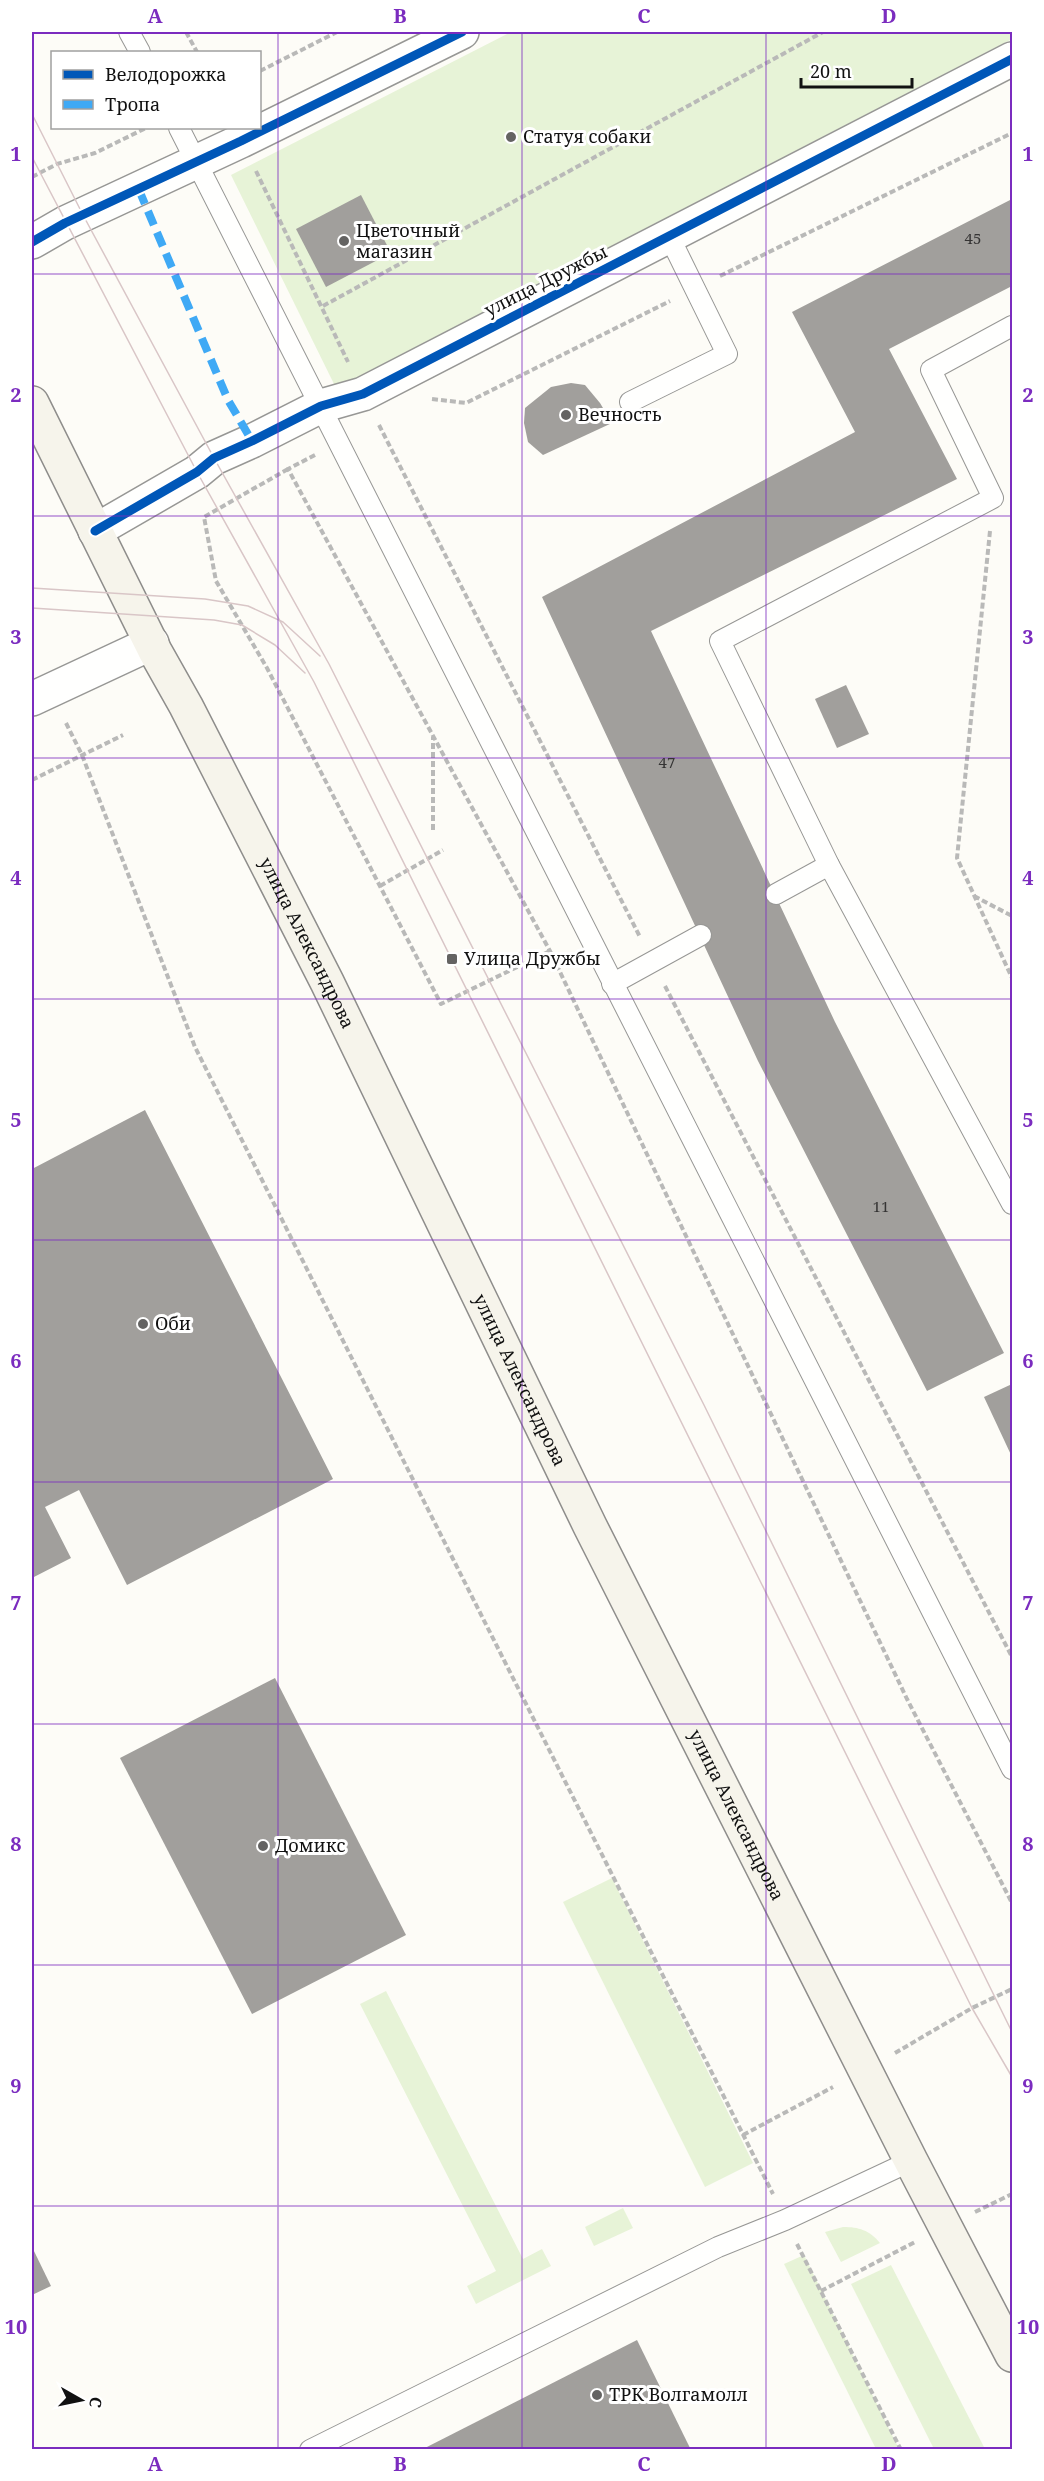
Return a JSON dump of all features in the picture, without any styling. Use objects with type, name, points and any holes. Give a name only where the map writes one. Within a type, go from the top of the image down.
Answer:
[{"type":"main road","name":"улица Александрова","points":[[32,403],[152,643],[327,982],[590,1526],[911,2162],[1012,2355]]},
{"type":"street","points":[[32,242],[65,223],[198,162],[462,32]]},
{"type":"street","name":"улица Дружбы","points":[[95,531],[197,472],[214,458],[321,406],[363,394],[1012,59]]},
{"type":"street","points":[[32,699],[152,643]]},
{"type":"lane","points":[[129,32],[139,51]]},
{"type":"lane","points":[[180,129],[1012,1769]]},
{"type":"lane","points":[[630,402],[728,354],[669,236]]},
{"type":"lane","points":[[1012,326],[931,370],[993,498],[720,641],[829,865],[1012,1204]]},
{"type":"lane","points":[[776,894],[829,865]]},
{"type":"lane","points":[[612,984],[701,935]]},
{"type":"lane","points":[[310,2450],[718,2247],[785,2220],[911,2162]]},
{"type":"path","points":[[186,32],[196,51]]},
{"type":"path","points":[[261,70],[337,32]]},
{"type":"path","points":[[323,306],[823,32]]},
{"type":"path","points":[[32,177],[57,164],[94,153],[144,129]]},
{"type":"path","points":[[695,288],[1012,133]]},
{"type":"path","points":[[241,141],[323,306],[363,394],[1012,1657]]},
{"type":"path","points":[[288,469],[204,517],[216,581],[267,668],[441,1004],[550,951]]},
{"type":"path","points":[[993,498],[957,858],[1012,978]]},
{"type":"path","points":[[62,716],[82,755],[195,1047],[901,2450]]},
{"type":"path","points":[[32,780],[123,735]]},
{"type":"path","points":[[433,736],[433,830]]},
{"type":"path","points":[[380,886],[443,850]]},
{"type":"path","points":[[974,896],[1012,916]]},
{"type":"green space","points":[[511,32],[1012,32],[1012,39],[336,388],[231,175]]},
{"type":"green space","points":[[612,1878],[753,2163],[705,2187],[563,1902]]},
{"type":"green space","points":[[386,1991],[523,2259],[542,2249],[551,2266],[476,2304],[467,2286],[496,2271],[360,2004]]},
{"type":"green space","points":[[623,2208],[633,2228],[594,2246],[585,2227]]},
{"type":"green space","points":[[843,2227],[863,2230],[880,2243],[841,2262],[825,2232]]},
{"type":"green space","points":[[804,2255],[899,2449],[876,2449],[784,2264]]},
{"type":"green space","points":[[891,2265],[985,2449],[934,2449],[851,2284]]},
{"type":"building","name":"Цветочный магазин","points":[[361,195],[391,253],[326,287],[296,229]]},
{"type":"building","points":[[1012,199],[1012,286],[889,349],[957,479],[651,631],[835,1022],[1004,1353],[927,1391],[758,1061],[542,597],[855,432],[792,312]]},
{"type":"building","name":"Вечность","points":[[571,383],[585,385],[600,403],[612,423],[543,455],[528,442],[524,423],[525,408],[551,387]]},
{"type":"building","points":[[846,685],[869,734],[837,748],[815,699]]},
{"type":"building","name":"Оби","points":[[145,1110],[333,1479],[127,1585],[79,1490],[45,1507],[71,1558],[32,1578],[32,1169]]},
{"type":"building","points":[[1012,1384],[1012,1457],[984,1397]]},
{"type":"building","name":"Домикс","points":[[275,1678],[406,1935],[252,2014],[120,1758]]},
{"type":"building","points":[[32,2247],[51,2286],[32,2295]]},
{"type":"building","name":"ТРК Волгамолл","points":[[637,2340],[691,2450],[421,2450]]},
{"type":"tram line","points":[[32,114],[83,215],[214,458],[329,664],[704,1405],[1012,2032]]},
{"type":"tram line","points":[[32,157],[197,472],[314,682],[972,2008],[1012,2077]]},
{"type":"tram line","points":[[32,588],[205,599],[248,606],[283,622],[320,656]]},
{"type":"tram line","points":[[32,608],[214,620],[242,625],[275,645],[305,673]]},
{"type":"marked path","points":[[139,190],[228,400],[252,441]]},
{"type":"cycle path","points":[[32,242],[65,223],[241,141],[462,32]]},
{"type":"cycle path","points":[[95,531],[197,472],[214,458],[321,406],[363,394],[1012,59]]},
{"type":"place","name":"Статуя собаки","points":[[511,137]]},
{"type":"place","name":"Цветочный магазин","points":[[344,241]]},
{"type":"place","name":"Вечность","points":[[566,415]]},
{"type":"place","name":"Улица Дружбы","points":[[452,959]]},
{"type":"place","name":"Оби","points":[[143,1324]]},
{"type":"place","name":"Домикс","points":[[263,1846]]},
{"type":"place","name":"ТРК Волгамолл","points":[[597,2395]]}]
